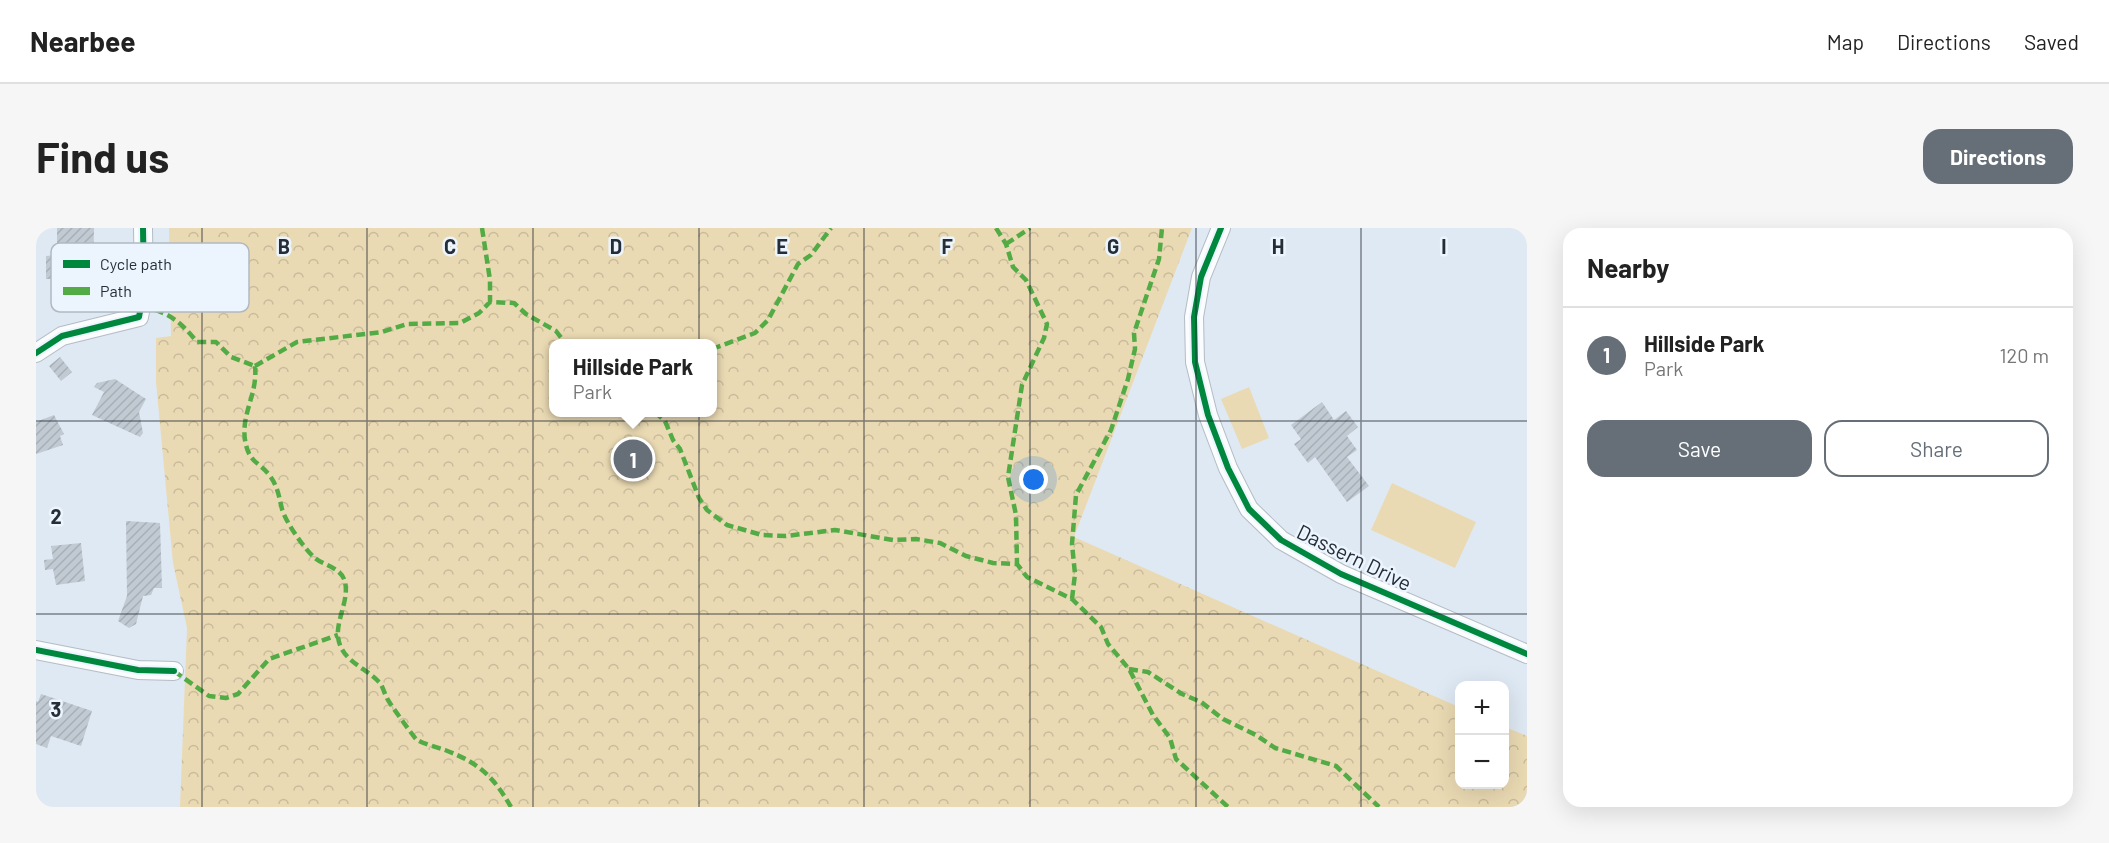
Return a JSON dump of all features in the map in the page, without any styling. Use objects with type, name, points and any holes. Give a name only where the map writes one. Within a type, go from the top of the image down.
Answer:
[{"type":"street","points":[[143,228],[143,243]]},
{"type":"street","name":"Dassern Drive","points":[[1221,228],[1201,277],[1194,317],[1196,362],[1208,416],[1228,468],[1249,509],[1281,540],[1341,574],[1527,654]]},
{"type":"street","points":[[36,353],[62,336],[139,317],[140,312]]},
{"type":"street","points":[[36,650],[138,670],[174,671]]},
{"type":"green space","points":[[169,228],[1192,228],[1074,537],[1455,705],[1455,789],[1509,789],[1509,729],[1527,736],[1527,807],[180,807],[187,628],[173,563],[156,382],[156,338],[171,336],[171,312],[249,312],[249,243],[169,243]]},
{"type":"green space","points":[[1249,387],[1269,438],[1242,449],[1221,399]]},
{"type":"green space","points":[[1392,483],[1476,522],[1455,568],[1371,530]]},
{"type":"building","points":[[57,228],[94,228],[94,243],[57,243]]},
{"type":"building","points":[[46,256],[51,256],[51,279],[46,279]]},
{"type":"building","points":[[60,357],[72,372],[61,381],[49,366]]},
{"type":"building","points":[[115,379],[146,399],[139,412],[143,433],[140,437],[92,415],[104,392],[94,387],[97,383]]},
{"type":"building","points":[[1322,402],[1334,420],[1346,411],[1358,427],[1347,436],[1357,450],[1347,457],[1369,486],[1347,502],[1315,457],[1308,463],[1294,444],[1301,439],[1291,425]]},
{"type":"building","points":[[54,415],[64,434],[60,436],[63,445],[36,454],[36,422]]},
{"type":"building","points":[[126,521],[160,523],[162,588],[154,588],[151,595],[143,596],[136,624],[129,628],[118,621],[127,596]]},
{"type":"building","points":[[81,543],[85,581],[56,585],[53,569],[45,570],[44,560],[53,559],[51,546]]},
{"type":"building","points":[[41,694],[92,711],[81,746],[51,736],[47,748],[36,744],[36,701],[38,702]]},
{"type":"marked path","points":[[482,228],[490,280],[490,302]]},
{"type":"marked path","points":[[717,347],[755,333],[768,320],[798,264],[811,255],[831,228]]},
{"type":"marked path","points":[[996,228],[1006,244],[1013,267],[1026,280],[1047,324],[1044,338],[1022,385],[1008,477],[1016,515],[1017,564]]},
{"type":"marked path","points":[[1006,244],[1030,228]]},
{"type":"marked path","points":[[1072,599],[1075,574],[1072,544],[1076,495],[1111,430],[1128,379],[1135,349],[1134,333],[1159,259],[1162,228]]},
{"type":"marked path","points":[[255,366],[297,342],[382,332],[407,324],[460,323],[479,313],[490,302],[514,303],[526,314],[556,331],[562,339]]},
{"type":"marked path","points":[[161,312],[173,318],[197,342],[216,342],[231,357],[255,366]]},
{"type":"marked path","points":[[255,366],[254,386],[244,430],[247,448],[252,458],[273,480],[284,514],[301,542],[315,558],[335,569],[344,579],[346,593],[338,630],[340,645],[344,652],[380,684],[416,739],[457,755],[476,766],[498,787],[511,807]]},
{"type":"marked path","points":[[661,417],[680,449],[699,498],[707,510],[727,525],[762,535],[786,536],[835,530],[893,540],[916,539],[940,543],[966,556],[993,563],[1017,564],[1027,577],[1072,599],[1101,627],[1108,644],[1129,669],[1153,715],[1170,738],[1176,759],[1228,807]]},
{"type":"marked path","points":[[174,671],[209,696],[226,698],[238,694],[269,659],[338,635]]},
{"type":"marked path","points":[[1129,669],[1148,672],[1182,694],[1201,702],[1223,719],[1256,735],[1275,748],[1336,766],[1379,807]]},
{"type":"cycle path","points":[[143,228],[143,243]]},
{"type":"cycle path","points":[[1221,228],[1201,277],[1194,317],[1195,362],[1208,415],[1228,468],[1249,509],[1281,540],[1341,574],[1527,654]]},
{"type":"cycle path","points":[[36,353],[62,336],[139,317],[140,312]]},
{"type":"cycle path","points":[[36,650],[138,670],[174,671]]},
{"type":"place","name":"Hillside Park","points":[[633,459]]}]
